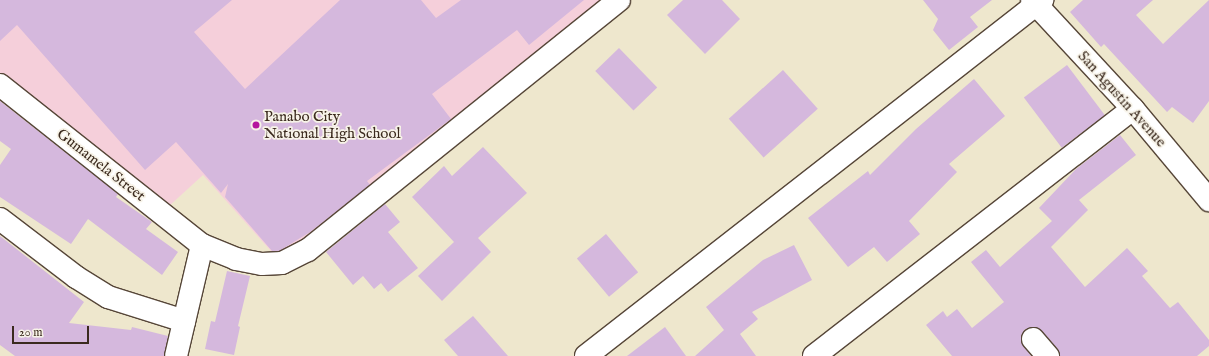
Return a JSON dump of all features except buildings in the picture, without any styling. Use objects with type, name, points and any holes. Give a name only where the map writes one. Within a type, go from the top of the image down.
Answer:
[{"type":"street","name":"Gumamela Street","points":[[0,85],[202,244],[236,259],[262,264],[282,263],[308,250],[619,0]]},
{"type":"street","points":[[586,356],[1037,1]]},
{"type":"street","name":"San Agustin Avenue","points":[[1037,1],[1133,109],[1209,200]]},
{"type":"street","points":[[814,356],[1133,109]]},
{"type":"street","points":[[0,219],[76,277],[108,297],[184,321]]},
{"type":"street","points":[[176,356],[202,244]]},
{"type":"street","points":[[1033,339],[1048,356]]},
{"type":"shaded area","name":"Panabo City National High School","points":[[0,0],[606,0],[279,260],[203,175],[168,207],[0,76]]},
{"type":"place","name":"Panabo City National High School","points":[[256,125]]}]
